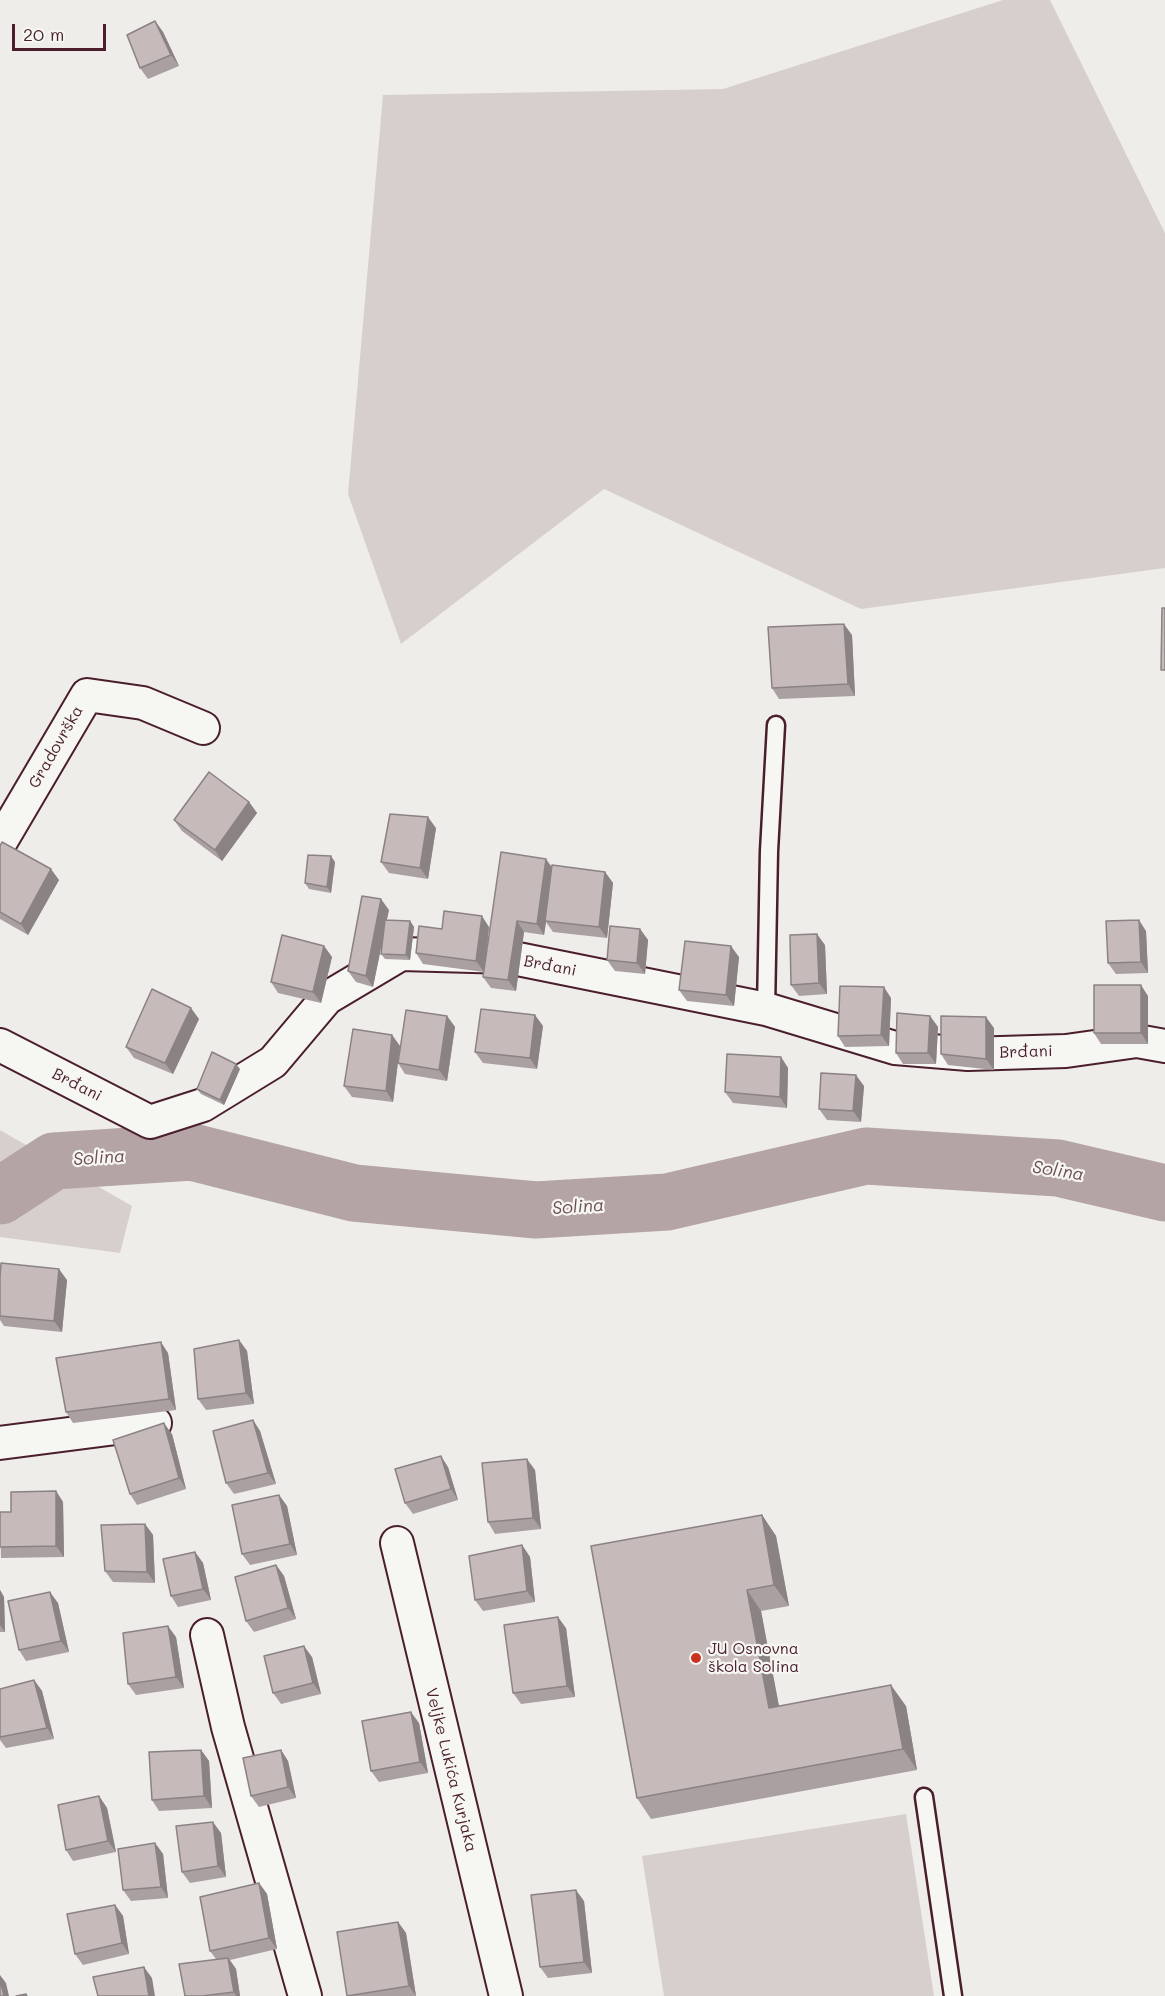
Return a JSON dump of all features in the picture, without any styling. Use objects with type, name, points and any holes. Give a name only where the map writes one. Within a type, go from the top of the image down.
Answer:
[{"type":"street","name":"Gradovrška","points":[[0,843],[87,695],[143,703],[203,728]]},
{"type":"street","name":"Brđani","points":[[0,1045],[150,1122],[203,1105],[273,1062],[327,998],[401,954],[508,957],[766,1009],[895,1048],[968,1054],[1065,1051],[1137,1041],[1165,1046]]},
{"type":"street","points":[[0,1443],[155,1423]]},
{"type":"street","name":"Veljke Lukića Kurjaka","points":[[396,1543],[506,1996]]},
{"type":"street","points":[[207,1635],[228,1727],[305,1996]]},
{"type":"lane","points":[[766,1009],[769,851],[776,725]]},
{"type":"lane","points":[[924,1797],[953,1996]]},
{"type":"shaded area","points":[[1003,0],[1050,0],[1165,233],[1165,568],[861,609],[604,489],[401,644],[348,494],[383,95],[723,89]]},
{"type":"shaded area","points":[[0,1130],[132,1206],[120,1253],[0,1237]]},
{"type":"shaded area","points":[[906,1814],[934,1996],[664,1996],[642,1856]]},
{"type":"building","points":[[155,21],[171,55],[140,68],[127,35]]},
{"type":"building","points":[[1162,608],[1165,608],[1165,670],[1161,670]]},
{"type":"building","points":[[844,624],[848,684],[772,688],[768,627]]},
{"type":"building","points":[[209,772],[249,802],[215,850],[174,820]]},
{"type":"building","points":[[390,814],[428,817],[420,868],[381,862]]},
{"type":"building","points":[[2,842],[51,869],[21,924],[0,912],[0,846]]},
{"type":"building","points":[[501,852],[546,859],[537,924],[517,921],[508,980],[483,977]]},
{"type":"building","points":[[308,855],[331,856],[327,887],[305,883]]},
{"type":"building","points":[[552,865],[605,872],[599,927],[545,921]]},
{"type":"building","points":[[362,896],[381,899],[366,976],[348,971]]},
{"type":"building","points":[[444,911],[482,916],[476,961],[416,953],[419,926],[442,929]]},
{"type":"building","points":[[385,920],[410,921],[406,955],[381,954]]},
{"type":"building","points":[[1139,920],[1141,962],[1108,963],[1106,921]]},
{"type":"building","points":[[610,926],[640,929],[637,963],[607,960]]},
{"type":"building","points":[[817,934],[819,983],[791,985],[790,935]]},
{"type":"building","points":[[282,935],[324,946],[313,992],[271,982]]},
{"type":"building","points":[[685,941],[731,946],[726,995],[679,990]]},
{"type":"building","points":[[1094,985],[1141,985],[1141,1033],[1094,1033]]},
{"type":"building","points":[[840,986],[884,987],[881,1035],[838,1036]]},
{"type":"building","points":[[152,989],[191,1008],[165,1063],[126,1047]]},
{"type":"building","points":[[481,1009],[535,1015],[530,1058],[475,1052]]},
{"type":"building","points":[[406,1010],[447,1016],[439,1070],[398,1063]]},
{"type":"building","points":[[897,1013],[930,1016],[928,1053],[896,1053]]},
{"type":"building","points":[[941,1016],[986,1017],[986,1059],[941,1054]]},
{"type":"building","points":[[353,1029],[392,1035],[386,1091],[344,1086]]},
{"type":"building","points":[[212,1052],[236,1064],[220,1100],[197,1089]]},
{"type":"building","points":[[727,1054],[781,1057],[780,1097],[725,1092]]},
{"type":"building","points":[[821,1073],[856,1075],[853,1111],[819,1109]]},
{"type":"building","points":[[1,1263],[59,1269],[54,1321],[0,1316]]},
{"type":"building","points":[[239,1340],[246,1393],[198,1399],[194,1349]]},
{"type":"building","points":[[161,1342],[169,1399],[66,1412],[56,1358]]},
{"type":"building","points":[[253,1420],[268,1473],[226,1483],[213,1431]]},
{"type":"building","points":[[164,1423],[179,1478],[130,1494],[113,1440]]},
{"type":"building","points":[[441,1456],[451,1489],[405,1503],[395,1469]]},
{"type":"building","points":[[527,1459],[533,1518],[488,1522],[482,1463]]},
{"type":"building","points":[[56,1491],[56,1546],[0,1547],[0,1512],[11,1512],[11,1492]]},
{"type":"building","points":[[279,1495],[290,1544],[242,1554],[232,1505]]},
{"type":"building","name":"JU Osnovna škola Solina","points":[[762,1515],[774,1585],[747,1590],[769,1708],[891,1685],[903,1749],[637,1798],[591,1546]]},
{"type":"building","points":[[145,1524],[147,1572],[105,1571],[101,1525]]},
{"type":"building","points":[[522,1545],[527,1591],[475,1600],[469,1556]]},
{"type":"building","points":[[195,1552],[203,1589],[171,1596],[163,1559]]},
{"type":"building","points":[[276,1565],[288,1608],[246,1621],[235,1577]]},
{"type":"building","points":[[50,1592],[61,1641],[19,1650],[8,1601]]},
{"type":"building","points":[[558,1617],[567,1686],[513,1693],[504,1625]]},
{"type":"building","points":[[168,1626],[176,1677],[128,1684],[123,1633]]},
{"type":"building","points":[[304,1646],[313,1683],[273,1693],[264,1656]]},
{"type":"building","points":[[34,1680],[47,1728],[0,1737],[0,1689]]},
{"type":"building","points":[[411,1712],[420,1762],[371,1771],[362,1721]]},
{"type":"building","points":[[201,1750],[204,1796],[152,1800],[149,1752]]},
{"type":"building","points":[[281,1750],[288,1787],[251,1796],[243,1758]]},
{"type":"building","points":[[99,1796],[108,1841],[66,1850],[58,1805]]},
{"type":"building","points":[[213,1822],[218,1866],[182,1872],[176,1826]]},
{"type":"building","points":[[155,1843],[161,1887],[123,1890],[118,1849]]},
{"type":"building","points":[[259,1883],[269,1938],[210,1951],[200,1897]]},
{"type":"building","points":[[576,1890],[584,1962],[540,1967],[531,1895]]},
{"type":"building","points":[[115,1905],[122,1943],[75,1954],[67,1914]]},
{"type":"building","points":[[398,1922],[409,1986],[347,1996],[337,1932]]},
{"type":"building","points":[[228,1958],[234,1992],[185,1996],[179,1964]]},
{"type":"building","points":[[144,1967],[149,1996],[98,1996],[93,1977]]},
{"type":"building","points":[[0,1980],[4,1996],[0,1996]]},
{"type":"waterway","name":"Solina","points":[[0,1196],[54,1161],[192,1152],[354,1193],[536,1210],[667,1202],[866,1156],[1058,1168],[1165,1193]]},
{"type":"place","name":"JU Osnovna škola Solina","points":[[696,1658]]}]
